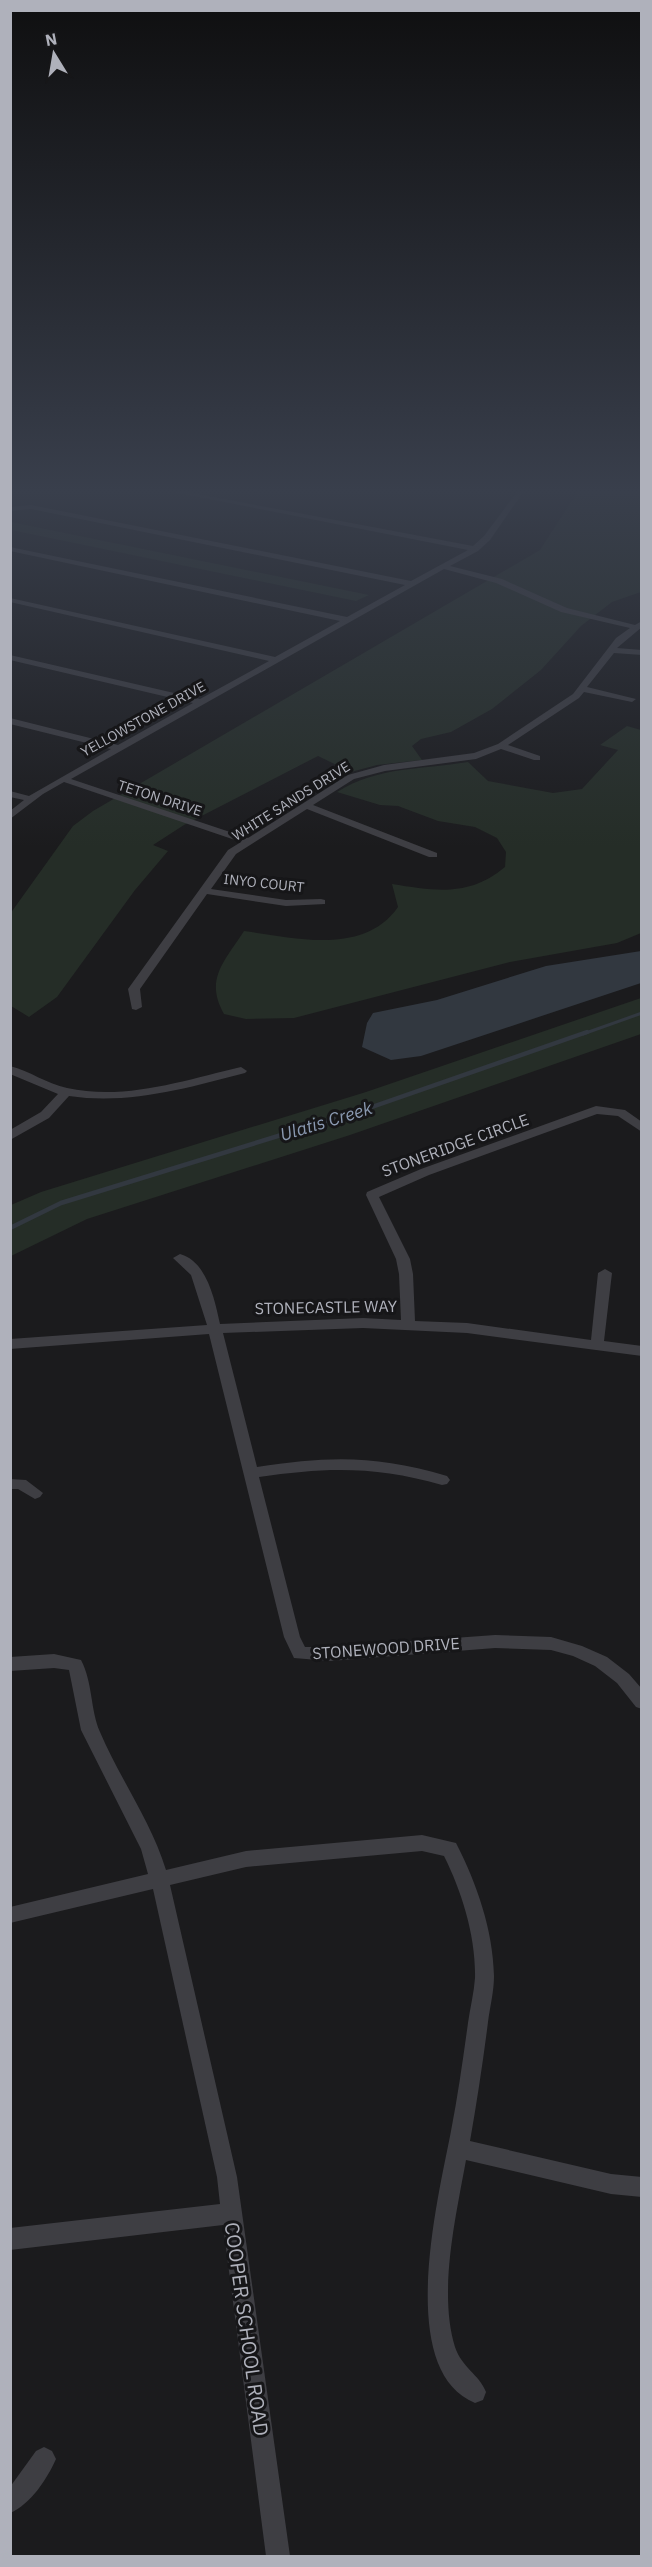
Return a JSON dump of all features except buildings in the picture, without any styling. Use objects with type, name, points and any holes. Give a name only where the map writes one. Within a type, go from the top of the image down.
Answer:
[{"type":"street","points":[[45,608],[277,660]]},
{"type":"street","points":[[290,608],[348,620]]},
{"type":"street","name":"YELLOWSTONE DRIVE","points":[[10,816],[30,799],[63,779],[370,608]]},
{"type":"street","points":[[559,608],[638,625]]},
{"type":"street","name":"WHITE SANDS DRIVE","points":[[136,1007],[134,989],[205,891],[223,862],[248,842],[351,777],[364,772],[476,756],[501,746],[584,689],[612,650],[638,625]]},
{"type":"street","points":[[612,650],[642,653]]},
{"type":"street","points":[[10,657],[201,702]]},
{"type":"street","points":[[584,689],[632,699]]},
{"type":"street","points":[[10,721],[118,748]]},
{"type":"street","points":[[501,746],[537,758]]},
{"type":"street","name":"TETON DRIVE","points":[[63,779],[248,842]]},
{"type":"street","points":[[10,794],[30,799]]},
{"type":"street","points":[[308,806],[433,855]]},
{"type":"street","name":"INYO COURT","points":[[205,891],[286,903],[321,902]]},
{"type":"street","points":[[10,1069],[66,1092],[129,1094],[241,1071]]},
{"type":"street","points":[[10,1136],[45,1115],[66,1092]]},
{"type":"street","name":"STONERIDGE CIRCLE","points":[[408,1324],[406,1274],[403,1259],[372,1195],[425,1172],[596,1110],[621,1113],[642,1128]]},
{"type":"street","name":"STONEWOOD DRIVE","points":[[180,1258],[197,1273],[215,1329],[292,1637],[300,1653],[330,1654],[508,1640],[544,1641],[589,1655],[616,1673],[642,1702]]},
{"type":"street","points":[[597,1344],[605,1273]]},
{"type":"street","name":"STONECASTLE WAY","points":[[10,1344],[322,1323],[408,1324],[642,1351]]},
{"type":"street","points":[[251,1473],[298,1466],[368,1463],[406,1468],[442,1480]]},
{"type":"street","points":[[10,1484],[21,1484],[35,1493]]},
{"type":"street","points":[[10,1664],[54,1661],[75,1665],[81,1677],[84,1711],[90,1730],[150,1848],[159,1878],[227,2177],[233,2213]]},
{"type":"street","points":[[10,1915],[246,1859],[422,1843],[450,1849],[459,1866],[469,1900],[480,1944],[484,1973],[472,2069],[443,2235],[439,2332],[453,2370],[475,2392]]},
{"type":"street","points":[[458,2148],[611,2184],[642,2187]]},
{"type":"street","name":"COOPER SCHOOL ROAD","points":[[10,2239],[233,2213],[278,2556]]},
{"type":"street","points":[[10,2501],[18,2496],[44,2459]]},
{"type":"shaded area","points":[[441,608],[605,608],[581,626],[541,670],[492,709],[451,732],[421,739],[412,746],[422,760],[377,765],[351,772],[318,756],[184,825],[153,845],[168,851],[135,890],[57,997],[29,1017],[11,1006],[10,914],[73,826],[93,811]]},
{"type":"shaded area","points":[[627,726],[641,730],[641,933],[617,943],[510,962],[294,1018],[246,1019],[224,1014],[218,1002],[216,990],[219,971],[244,931],[306,939],[348,938],[367,932],[384,922],[398,907],[392,884],[438,890],[465,887],[492,877],[505,867],[506,852],[497,838],[475,827],[438,821],[398,806],[380,805],[337,792],[368,777],[384,773],[468,762],[488,781],[553,793],[582,789],[618,750],[600,745]]},
{"type":"shaded area","points":[[641,951],[641,983],[421,1056],[391,1060],[362,1047],[367,1023],[373,1013],[437,1000],[546,966]]},
{"type":"shaded area","points":[[641,998],[641,1034],[350,1135],[87,1219],[11,1256],[11,1205],[41,1192],[366,1092]]},
{"type":"waterway","name":"Ulatis Creek","points":[[583,1034],[642,1013]]},
{"type":"waterway","name":"Ulatis Creek","points":[[10,1228],[61,1203],[369,1108],[587,1032]]}]
